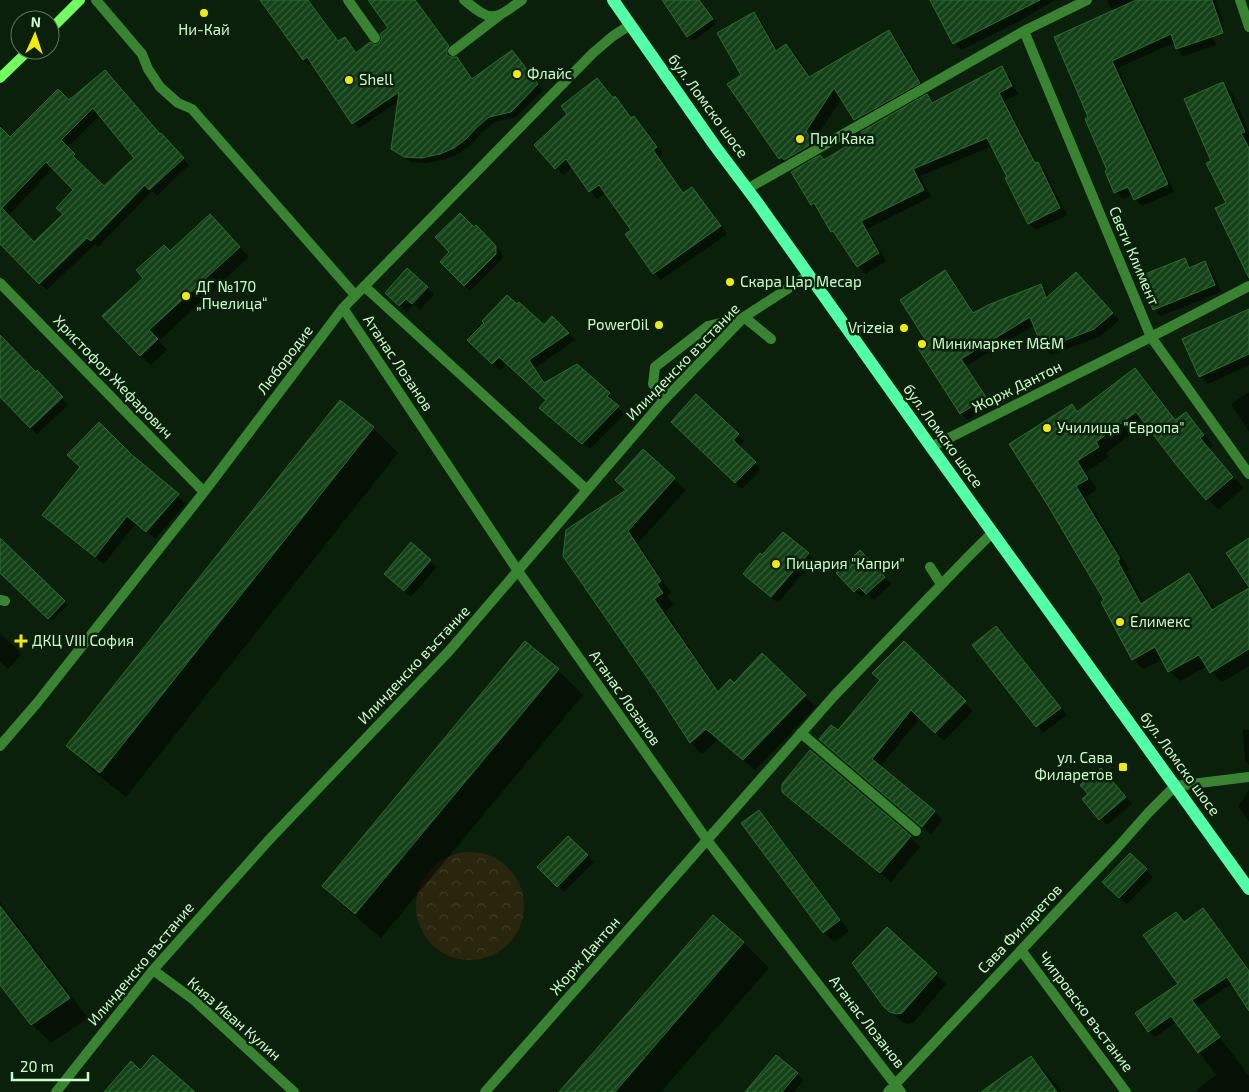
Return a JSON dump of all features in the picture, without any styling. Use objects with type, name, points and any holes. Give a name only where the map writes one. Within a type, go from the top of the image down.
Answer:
[{"type":"main road","name":"бул. Ломско шосе","points":[[613,0],[715,146],[1249,889]]},
{"type":"street","points":[[60,20],[80,0]]},
{"type":"street","points":[[96,0],[142,54],[148,69],[160,87],[178,103],[192,109],[355,295]]},
{"type":"street","points":[[348,0],[375,38]]},
{"type":"street","points":[[464,0],[485,15],[492,17],[501,14]]},
{"type":"street","points":[[453,51],[522,0]]},
{"type":"street","points":[[747,189],[1024,31],[1087,0]]},
{"type":"street","points":[[1240,0],[1249,27]]},
{"type":"street","name":"Любородие","points":[[0,746],[23,720],[204,492],[343,308],[593,53],[630,25]]},
{"type":"street","name":"Свети Климент","points":[[1024,31],[1151,337],[1249,474]]},
{"type":"street","points":[[0,78],[19,60]]},
{"type":"street","name":"Илинденско въстание","points":[[56,1092],[153,970],[268,842],[450,650],[663,401],[744,317],[809,275]]},
{"type":"street","name":"Христофор Жефарович","points":[[0,284],[204,492]]},
{"type":"street","points":[[364,286],[587,490]]},
{"type":"street","name":"Жорж Дантон","points":[[931,447],[1249,286]]},
{"type":"street","name":"Атанас Лозанов","points":[[343,308],[518,571],[707,840],[898,1088]]},
{"type":"street","points":[[663,401],[653,384],[655,367],[708,326],[744,317],[771,339]]},
{"type":"street","name":"Жорж Дантон","points":[[485,1092],[834,696],[993,532]]},
{"type":"street","points":[[930,567],[941,584]]},
{"type":"street","points":[[801,733],[916,831]]},
{"type":"street","points":[[1175,786],[1249,776]]},
{"type":"street","name":"Сава Филаретов","points":[[888,1092],[898,1088],[1021,950],[1175,786]]},
{"type":"street","name":"Чипровско въстание","points":[[1021,950],[1126,1092]]},
{"type":"street","name":"Княз Иван Кулин","points":[[153,970],[194,1000],[294,1092]]},
{"type":"green space","points":[[470,852],[491,856],[508,868],[520,885],[524,906],[520,927],[508,944],[491,956],[470,960],[449,956],[432,944],[420,927],[416,906],[420,885],[432,868],[449,856]]},
{"type":"building","points":[[260,0],[308,0],[338,41],[345,37],[356,53],[370,42],[375,45],[379,43],[382,38],[380,34],[388,28],[368,0],[415,0],[449,46],[447,55],[457,57],[472,79],[512,50],[538,84],[511,112],[489,117],[454,148],[440,154],[421,158],[404,157],[391,149],[399,92],[352,124],[307,57],[303,60]]},
{"type":"building","points":[[662,0],[699,0],[713,19],[687,37]]},
{"type":"building","points":[[930,0],[1040,0],[953,44]]},
{"type":"building","points":[[1136,0],[1212,0],[1223,33],[1176,49],[1171,34],[1112,61],[1168,184],[1134,200],[1128,187],[1114,193],[1105,171],[1107,170],[1085,119],[1088,117],[1054,37]]},
{"type":"building","points":[[754,12],[776,51],[786,44],[809,77],[889,30],[920,83],[854,120],[834,88],[806,131],[813,143],[784,160],[782,157],[779,159],[727,84],[741,75],[717,33]]},
{"type":"building","points":[[1002,66],[1012,86],[999,93],[1035,163],[1038,162],[1060,208],[1028,224],[987,138],[913,169],[924,190],[861,221],[879,253],[857,267],[833,231],[831,232],[814,203],[811,205],[791,172],[820,155],[824,160],[863,136],[861,132],[927,94],[932,103]]},
{"type":"building","points":[[105,70],[160,134],[184,158],[149,190],[145,185],[91,241],[87,238],[39,284],[0,244],[0,127],[10,137],[58,89],[69,100]],"holes":[[[93,108],[134,158],[104,186],[73,156],[75,154],[61,140]],[[46,162],[73,190],[56,208],[63,214],[34,242],[2,208]]]},
{"type":"building","points":[[597,78],[613,98],[615,96],[631,118],[634,116],[657,147],[653,150],[683,193],[692,187],[721,226],[653,274],[625,234],[631,230],[599,185],[589,192],[566,159],[555,169],[534,145],[567,114],[561,106]]},
{"type":"building","points":[[1223,82],[1245,132],[1241,133],[1249,148],[1249,278],[1215,208],[1226,203],[1206,163],[1211,161],[1184,99]]},
{"type":"building","points":[[460,213],[474,227],[476,225],[496,246],[496,254],[464,286],[440,262],[449,252],[435,237]]},
{"type":"building","points":[[210,214],[240,247],[149,330],[158,339],[140,356],[102,316],[143,278],[136,270],[164,245],[170,251]]},
{"type":"building","points":[[1185,258],[1189,268],[1205,261],[1215,285],[1153,310],[1140,276]]},
{"type":"building","points":[[407,268],[428,287],[412,304],[406,299],[399,306],[385,293]]},
{"type":"building","points":[[945,270],[973,313],[1041,284],[1046,298],[1076,272],[1113,313],[1094,329],[1043,349],[1030,317],[961,359],[986,397],[960,414],[916,345],[925,339],[900,300]]},
{"type":"building","points":[[507,295],[517,304],[519,302],[544,325],[552,316],[569,333],[529,360],[544,383],[577,364],[610,393],[607,396],[619,406],[582,444],[539,408],[546,400],[499,357],[492,364],[467,340]]},
{"type":"building","points":[[1249,309],[1249,354],[1199,377],[1182,339]]},
{"type":"building","points":[[0,335],[63,397],[30,428],[0,397]]},
{"type":"building","points":[[1135,368],[1175,420],[1186,412],[1204,435],[1200,438],[1233,477],[1206,500],[1136,412],[1096,442],[1099,447],[1077,461],[1088,479],[1076,486],[1120,559],[1117,560],[1141,604],[1189,573],[1212,610],[1249,588],[1249,649],[1210,673],[1199,655],[1168,672],[1155,647],[1132,660],[1101,602],[1104,600],[1009,444],[1072,404],[1077,412]]},
{"type":"building","points":[[696,394],[739,434],[733,440],[756,462],[735,483],[671,422]]},
{"type":"building","points":[[340,400],[374,427],[100,773],[66,746]]},
{"type":"building","points":[[99,422],[131,454],[179,494],[146,532],[127,516],[95,557],[42,515],[80,467],[67,455]]},
{"type":"building","points":[[643,449],[675,478],[628,531],[661,581],[657,584],[663,593],[654,599],[718,692],[730,679],[734,683],[762,653],[806,695],[743,760],[706,729],[690,743],[563,556],[566,530],[626,490],[615,480]]},
{"type":"building","name":"Пицария \"Капри\"","points":[[783,532],[809,553],[771,597],[743,574],[760,553],[762,555]]},
{"type":"building","points":[[0,538],[65,601],[48,619],[0,573]]},
{"type":"building","points":[[1249,538],[1249,587],[1226,553]]},
{"type":"building","points":[[411,542],[431,560],[404,591],[384,574]]},
{"type":"building","points":[[860,550],[885,577],[866,594],[859,587],[854,592],[836,573]]},
{"type":"building","points":[[996,626],[1061,708],[1036,727],[972,645]]},
{"type":"building","points":[[525,641],[559,669],[355,914],[322,886]]},
{"type":"building","points":[[904,641],[966,701],[935,733],[911,710],[872,759],[935,811],[922,827],[819,739],[831,725],[838,730],[880,680],[872,673]]},
{"type":"building","points":[[810,750],[911,836],[880,873],[782,792],[782,784]]},
{"type":"building","points":[[1101,768],[1126,797],[1099,820],[1082,799],[1088,794],[1080,785]]},
{"type":"building","points":[[759,810],[840,920],[823,933],[741,823]]},
{"type":"building","points":[[568,836],[588,855],[557,887],[537,867]]},
{"type":"building","points":[[1130,853],[1147,869],[1119,898],[1102,882]]},
{"type":"building","points":[[0,906],[70,998],[31,1025],[0,985]]},
{"type":"building","points":[[1203,908],[1249,971],[1249,1011],[1227,977],[1192,1000],[1220,1037],[1198,1053],[1171,1016],[1148,1032],[1135,1013],[1178,984],[1143,935],[1176,912],[1184,922]]},
{"type":"building","points":[[713,915],[744,942],[615,1092],[559,1092]]},
{"type":"building","points":[[887,927],[937,973],[902,1013],[896,1014],[883,1006],[852,963]]},
{"type":"building","points":[[153,1055],[195,1092],[104,1092],[131,1061],[140,1070]]},
{"type":"building","points":[[776,1055],[798,1073],[782,1092],[745,1092]]},
{"type":"building","points":[[1031,1056],[1057,1092],[981,1092]]},
{"type":"place","name":"Ни-Кай","points":[[204,13]]},
{"type":"place","name":"Флайс","points":[[517,74]]},
{"type":"place","name":"Shell","points":[[349,80]]},
{"type":"place","name":"При Кака","points":[[800,139]]},
{"type":"place","name":"Скара Цар Месар","points":[[730,282]]},
{"type":"place","name":"ДГ №170 „Пчелица“","points":[[186,296]]},
{"type":"place","name":"PowerOil","points":[[659,325]]},
{"type":"place","name":"Vrizeia","points":[[904,328]]},
{"type":"place","name":"Минимаркет М&М","points":[[922,344]]},
{"type":"place","name":"Училища \"Европа\"","points":[[1047,428]]},
{"type":"place","name":"Пицария \"Капри\"","points":[[776,564]]},
{"type":"place","name":"Елимекс","points":[[1120,622]]},
{"type":"place","name":"ДКЦ VIII София","points":[[21,641]]},
{"type":"place","name":"ул. Сава Филаретов","points":[[1123,767]]}]
